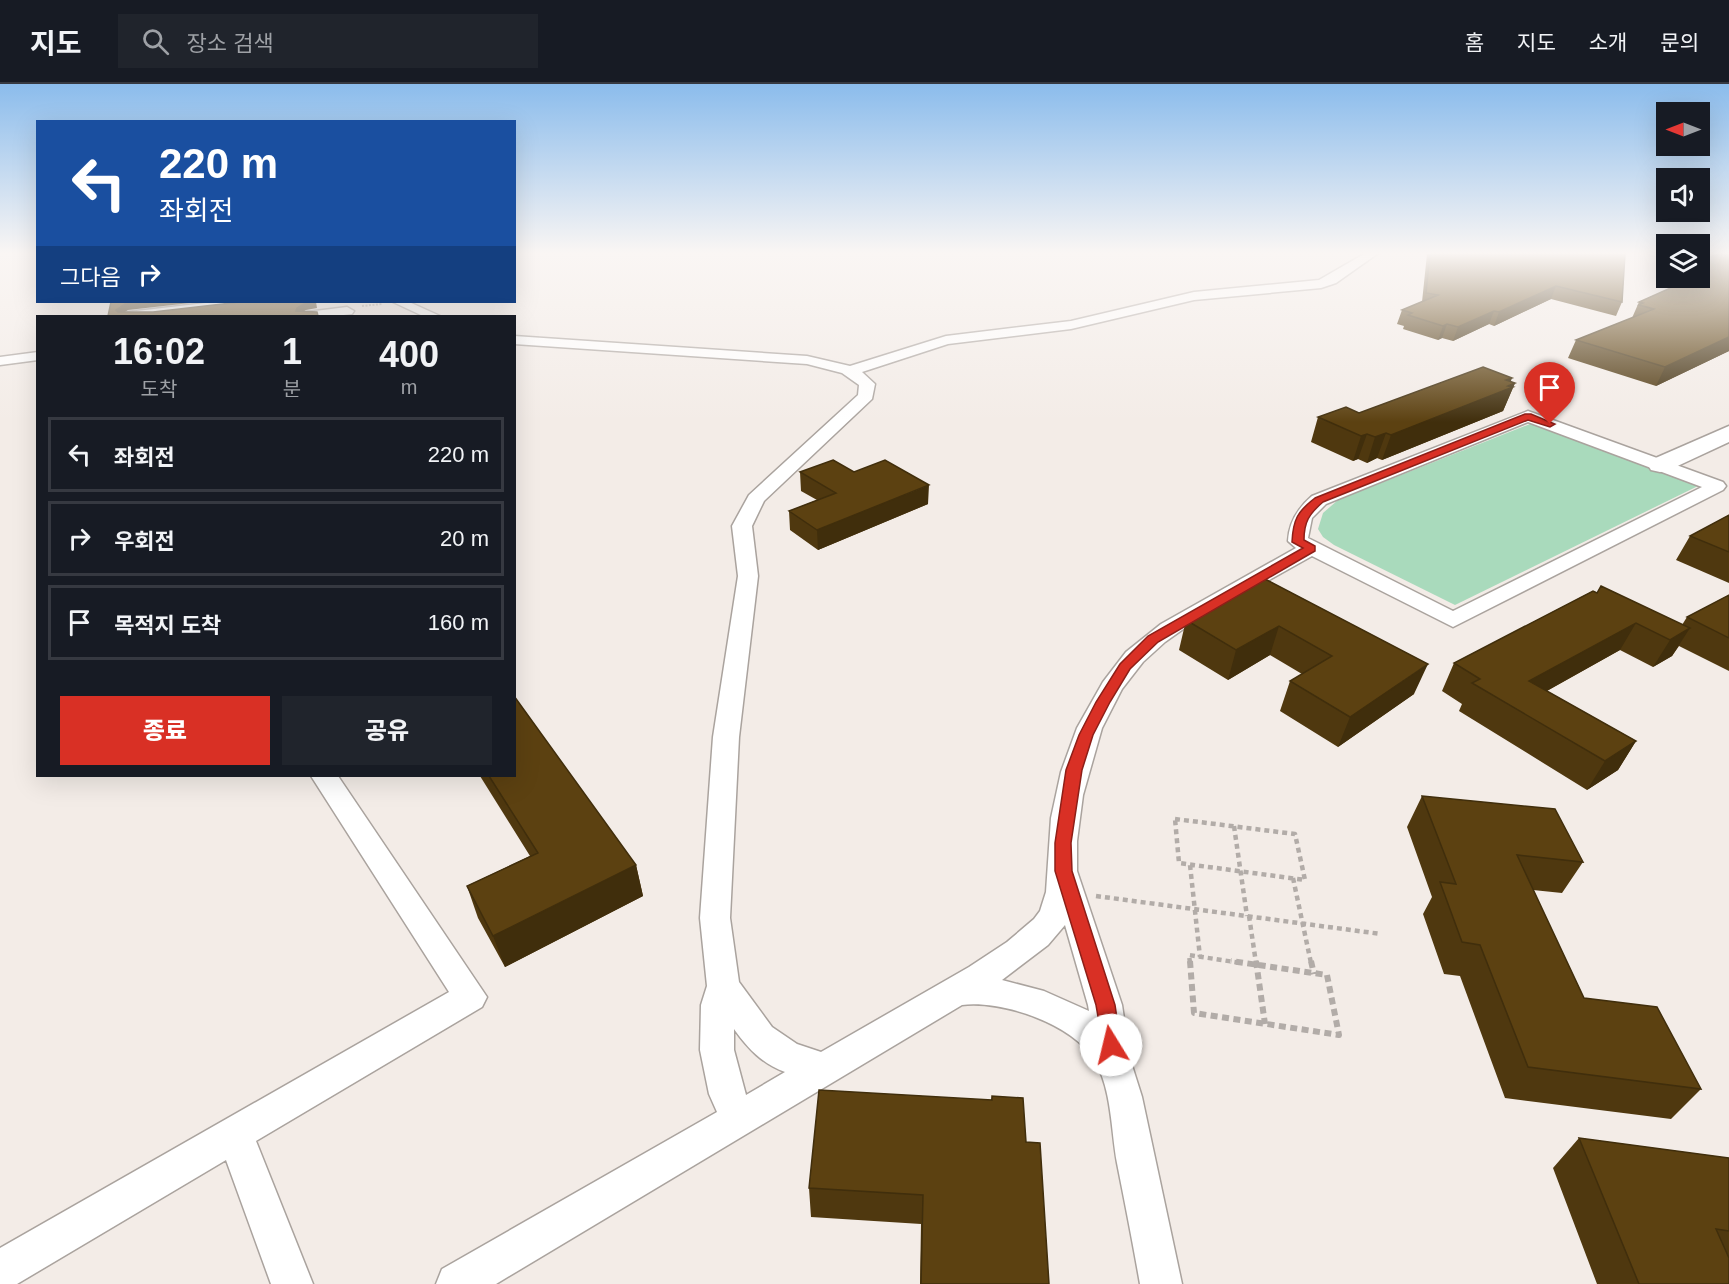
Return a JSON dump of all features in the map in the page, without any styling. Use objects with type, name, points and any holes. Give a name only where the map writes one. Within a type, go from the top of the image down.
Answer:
[{"type":"street","points":[[136,315],[176,310]]},
{"type":"street","points":[[313,315],[340,310]]},
{"type":"street","points":[[849,371],[946,340],[1049,328],[1131,310]]},
{"type":"street","points":[[516,340],[796,359],[823,363],[849,371],[861,377],[867,384],[866,396],[762,493],[742,526],[748,576],[727,727],[715,918],[723,986],[718,1005],[717,1050],[727,1094],[739,1118]]},
{"type":"street","points":[[0,362],[36,356]]},
{"type":"street","points":[[1528,416],[1660,465],[1717,486],[1453,620],[1298,542],[1298,525],[1306,510],[1319,500],[1528,416]]},
{"type":"street","points":[[1660,465],[1729,433]]},
{"type":"street","points":[[1161,1284],[1114,1064],[1105,1005],[1067,882],[1063,843],[1074,770],[1086,735],[1103,702],[1125,667],[1153,639],[1311,548]]},
{"type":"street","points":[[0,1272],[470,997],[325,777]]},
{"type":"street","points":[[457,1284],[1007,959],[1049,924],[1059,906],[1067,882]]},
{"type":"street","points":[[723,986],[760,1038],[787,1057],[823,1069]]},
{"type":"street","points":[[952,992],[966,990],[1000,993],[1038,1004],[1073,1019],[1099,1038],[1114,1064]]},
{"type":"street","points":[[235,1134],[292,1284]]},
{"type":"path","points":[[1175,819],[1295,834],[1305,880],[1190,865],[1179,863],[1175,819]]},
{"type":"path","points":[[1234,826],[1265,1024]]},
{"type":"path","points":[[1190,865],[1200,957]]},
{"type":"path","points":[[1293,878],[1314,974]]},
{"type":"path","points":[[1067,882],[1195,909],[1381,934]]},
{"type":"path","points":[[1189,956],[1200,957],[1327,975],[1339,1035],[1194,1013],[1189,956]]},
{"type":"green space","points":[[1530,424],[1541,426],[1698,486],[1455,605],[1334,545],[1323,537],[1318,529],[1323,513],[1338,500]]},
{"type":"building","points":[[109,310],[153,312],[296,310],[317,312],[318,315],[108,315]]},
{"type":"building","points":[[1402,310],[1503,310],[1494,311],[1458,327],[1447,324],[1443,326],[1408,315],[1412,313]]},
{"type":"building","points":[[1651,310],[1729,310],[1729,337],[1665,367],[1576,340]]},
{"type":"building","points":[[1483,367],[1512,378],[1506,380],[1515,383],[1508,386],[1513,387],[1391,435],[1386,433],[1375,437],[1367,434],[1361,436],[1318,417],[1346,407],[1359,413]]},
{"type":"building","points":[[833,460],[854,472],[885,460],[929,485],[817,530],[789,511],[836,493],[800,472]]},
{"type":"building","points":[[1729,515],[1729,552],[1690,536]]},
{"type":"building","points":[[1265,579],[1428,664],[1350,717],[1290,681],[1332,656],[1279,626],[1236,650],[1186,620]]},
{"type":"building","points":[[1601,586],[1690,628],[1670,640],[1636,623],[1529,681],[1636,741],[1605,761],[1472,683],[1480,679],[1454,663],[1593,591],[1597,593]]},
{"type":"building","points":[[1729,595],[1729,638],[1687,617]]},
{"type":"building","points":[[516,699],[636,865],[493,936],[467,886],[538,853],[490,777],[516,777]]},
{"type":"building","points":[[1422,796],[1555,809],[1583,862],[1517,855],[1584,998],[1657,1007],[1701,1089],[1528,1067],[1480,945],[1462,942],[1440,882],[1456,884]]},
{"type":"building","points":[[819,1090],[992,1100],[992,1096],[1023,1098],[1026,1142],[1040,1143],[1049,1284],[921,1284],[923,1195],[809,1188]]},
{"type":"building","points":[[1579,1138],[1729,1158],[1729,1231],[1716,1229],[1729,1258],[1729,1284],[1639,1284]]},
{"type":"route","points":[[1111,1045],[1105,1005],[1064,871],[1063,843],[1067,803],[1074,770],[1086,735],[1125,667],[1153,639],[1311,548],[1298,542],[1298,525],[1306,510],[1319,500],[1528,416],[1550,424]]}]
